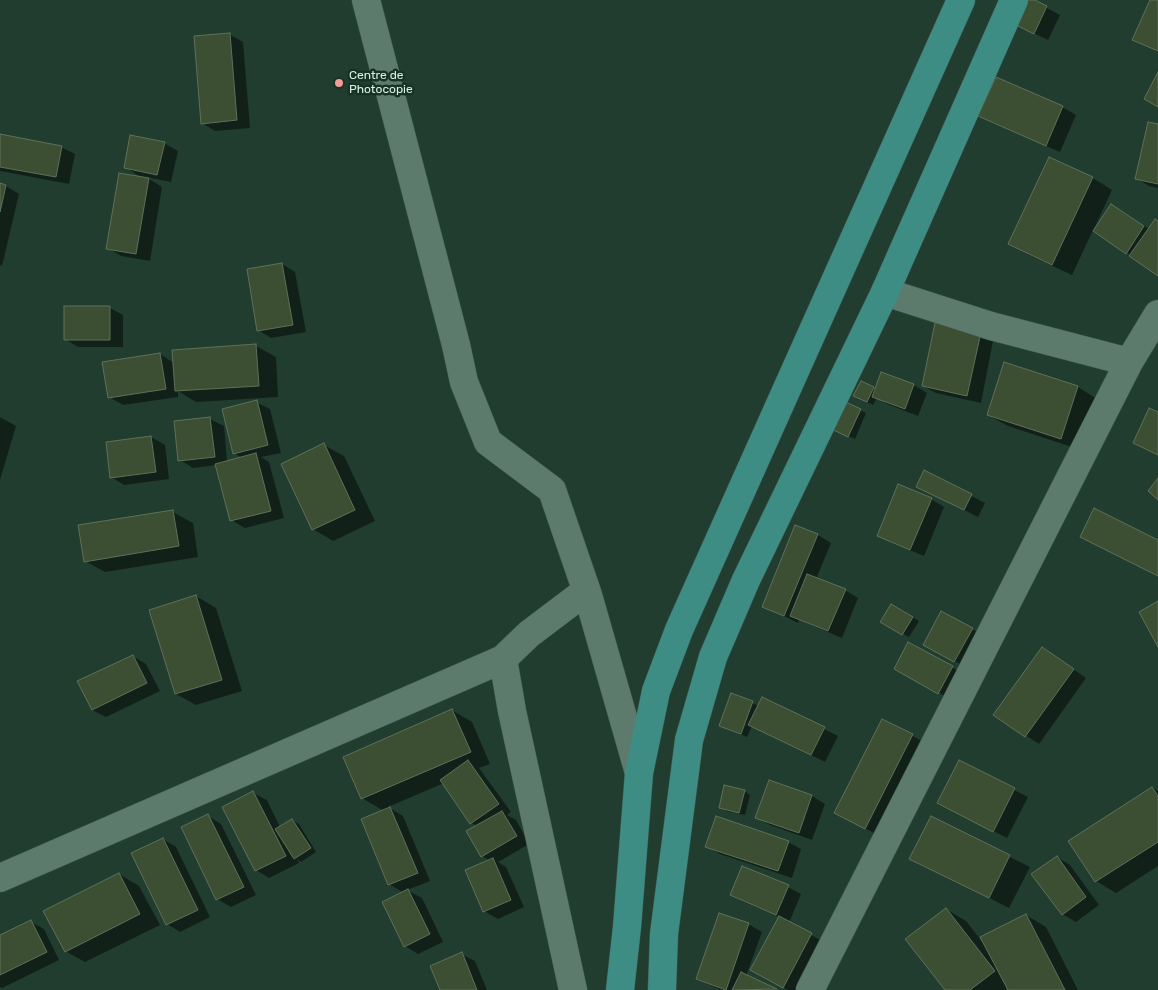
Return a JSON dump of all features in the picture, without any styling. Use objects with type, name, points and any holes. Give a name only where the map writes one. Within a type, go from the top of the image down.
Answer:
[{"type":"main road","points":[[620,990],[639,773],[656,691],[679,630],[962,0]]},
{"type":"main road","points":[[662,990],[664,934],[689,740],[713,657],[751,572],[885,292],[1014,0]]},
{"type":"street","points":[[366,0],[464,382],[488,442],[552,490],[588,595],[639,773]]},
{"type":"street","points":[[885,292],[991,326],[1129,362]]},
{"type":"street","points":[[810,990],[1129,362],[1155,325]]},
{"type":"street","points":[[0,878],[503,659],[536,628],[578,597],[588,595]]},
{"type":"street","points":[[503,659],[512,711],[574,990]]},
{"type":"building","points":[[1016,0],[1035,0],[1047,6],[1034,34],[1006,20]]},
{"type":"building","points":[[1150,0],[1158,0],[1158,51],[1132,40]]},
{"type":"building","points":[[230,33],[237,120],[201,124],[194,36]]},
{"type":"building","points":[[1158,72],[1158,107],[1144,99]]},
{"type":"building","points":[[996,77],[1063,106],[1046,146],[978,116]]},
{"type":"building","points":[[1148,122],[1158,124],[1158,184],[1135,179]]},
{"type":"building","points":[[0,134],[62,146],[56,177],[0,167]]},
{"type":"building","points":[[130,135],[165,142],[157,175],[124,168]]},
{"type":"building","points":[[1049,157],[1093,177],[1052,265],[1008,244]]},
{"type":"building","points":[[119,173],[149,178],[136,254],[106,249]]},
{"type":"building","points":[[0,183],[6,185],[0,212]]},
{"type":"building","points":[[1111,204],[1144,226],[1126,254],[1093,231]]},
{"type":"building","points":[[1155,219],[1158,221],[1158,276],[1129,256]]},
{"type":"building","points":[[282,263],[293,325],[257,331],[247,269]]},
{"type":"building","points":[[64,306],[110,306],[110,340],[64,340]]},
{"type":"building","points":[[935,323],[981,332],[967,396],[922,386]]},
{"type":"building","points":[[256,344],[259,386],[175,391],[172,350]]},
{"type":"building","points":[[160,353],[166,389],[108,398],[102,362]]},
{"type":"building","points":[[1004,362],[1078,386],[1061,439],[987,415]]},
{"type":"building","points":[[881,372],[914,384],[905,409],[872,397]]},
{"type":"building","points":[[861,381],[874,387],[867,402],[853,396]]},
{"type":"building","points":[[837,398],[861,409],[848,437],[825,426]]},
{"type":"building","points":[[257,400],[268,445],[233,454],[222,409]]},
{"type":"building","points":[[1149,408],[1158,412],[1158,455],[1133,443]]},
{"type":"building","points":[[210,417],[215,457],[178,461],[174,421]]},
{"type":"building","points":[[151,436],[156,472],[110,478],[106,442]]},
{"type":"building","points":[[324,443],[355,510],[312,530],[281,464]]},
{"type":"building","points":[[256,453],[271,511],[230,521],[215,464]]},
{"type":"building","points":[[924,470],[972,494],[964,510],[916,487]]},
{"type":"building","points":[[1158,478],[1158,500],[1148,491]]},
{"type":"building","points":[[898,484],[932,498],[910,550],[877,536]]},
{"type":"building","points":[[1094,508],[1158,540],[1158,576],[1080,537]]},
{"type":"building","points":[[173,510],[179,546],[84,562],[78,525]]},
{"type":"building","points":[[795,525],[818,534],[784,616],[762,607]]},
{"type":"building","points":[[807,574],[846,589],[828,631],[790,616]]},
{"type":"building","points":[[196,595],[222,680],[175,694],[149,610]]},
{"type":"building","points":[[1158,601],[1158,647],[1139,612]]},
{"type":"building","points":[[891,604],[913,617],[902,635],[880,622]]},
{"type":"building","points":[[941,611],[973,628],[954,662],[923,645]]},
{"type":"building","points":[[908,642],[953,666],[938,694],[894,669]]},
{"type":"building","points":[[1042,647],[1074,669],[1025,737],[993,715]]},
{"type":"building","points":[[133,655],[147,683],[92,710],[77,681]]},
{"type":"building","points":[[731,693],[753,701],[741,734],[719,726]]},
{"type":"building","points":[[762,697],[825,727],[811,755],[748,725]]},
{"type":"building","points":[[452,709],[471,752],[361,799],[343,757]]},
{"type":"building","points":[[882,719],[913,734],[865,829],[834,813]]},
{"type":"building","points":[[468,760],[499,804],[470,824],[440,780]]},
{"type":"building","points":[[959,760],[1015,788],[993,832],[937,803]]},
{"type":"building","points":[[769,780],[812,795],[799,833],[755,818]]},
{"type":"building","points":[[724,785],[745,790],[739,813],[719,808]]},
{"type":"building","points":[[1152,787],[1158,796],[1158,842],[1095,882],[1068,841]]},
{"type":"building","points":[[253,791],[286,856],[255,871],[222,807]]},
{"type":"building","points":[[390,807],[418,873],[388,885],[361,819]]},
{"type":"building","points":[[502,811],[517,836],[481,857],[466,831]]},
{"type":"building","points":[[208,814],[244,887],[216,900],[181,827]]},
{"type":"building","points":[[716,816],[789,841],[778,871],[705,847]]},
{"type":"building","points":[[931,816],[1010,855],[989,898],[909,859]]},
{"type":"building","points":[[292,819],[311,848],[294,859],[275,829]]},
{"type":"building","points":[[163,838],[198,910],[166,925],[131,853]]},
{"type":"building","points":[[1057,856],[1086,897],[1062,915],[1031,874]]},
{"type":"building","points":[[493,858],[511,900],[483,912],[465,870]]},
{"type":"building","points":[[742,866],[789,885],[776,915],[730,895]]},
{"type":"building","points":[[119,873],[140,914],[65,952],[43,911]]},
{"type":"building","points":[[408,889],[430,934],[404,947],[382,902]]},
{"type":"building","points":[[946,908],[995,971],[970,990],[945,990],[905,939]]},
{"type":"building","points":[[719,913],[749,923],[726,990],[696,979]]},
{"type":"building","points":[[1026,914],[1065,990],[1008,990],[980,937]]},
{"type":"building","points":[[779,916],[812,933],[783,988],[750,970]]},
{"type":"building","points":[[31,920],[47,952],[0,975],[0,935]]},
{"type":"building","points":[[462,952],[477,990],[440,990],[430,966]]},
{"type":"building","points":[[741,972],[777,989],[732,990]]},
{"type":"place","name":"Centre de Photocopie","points":[[339,83]]}]
